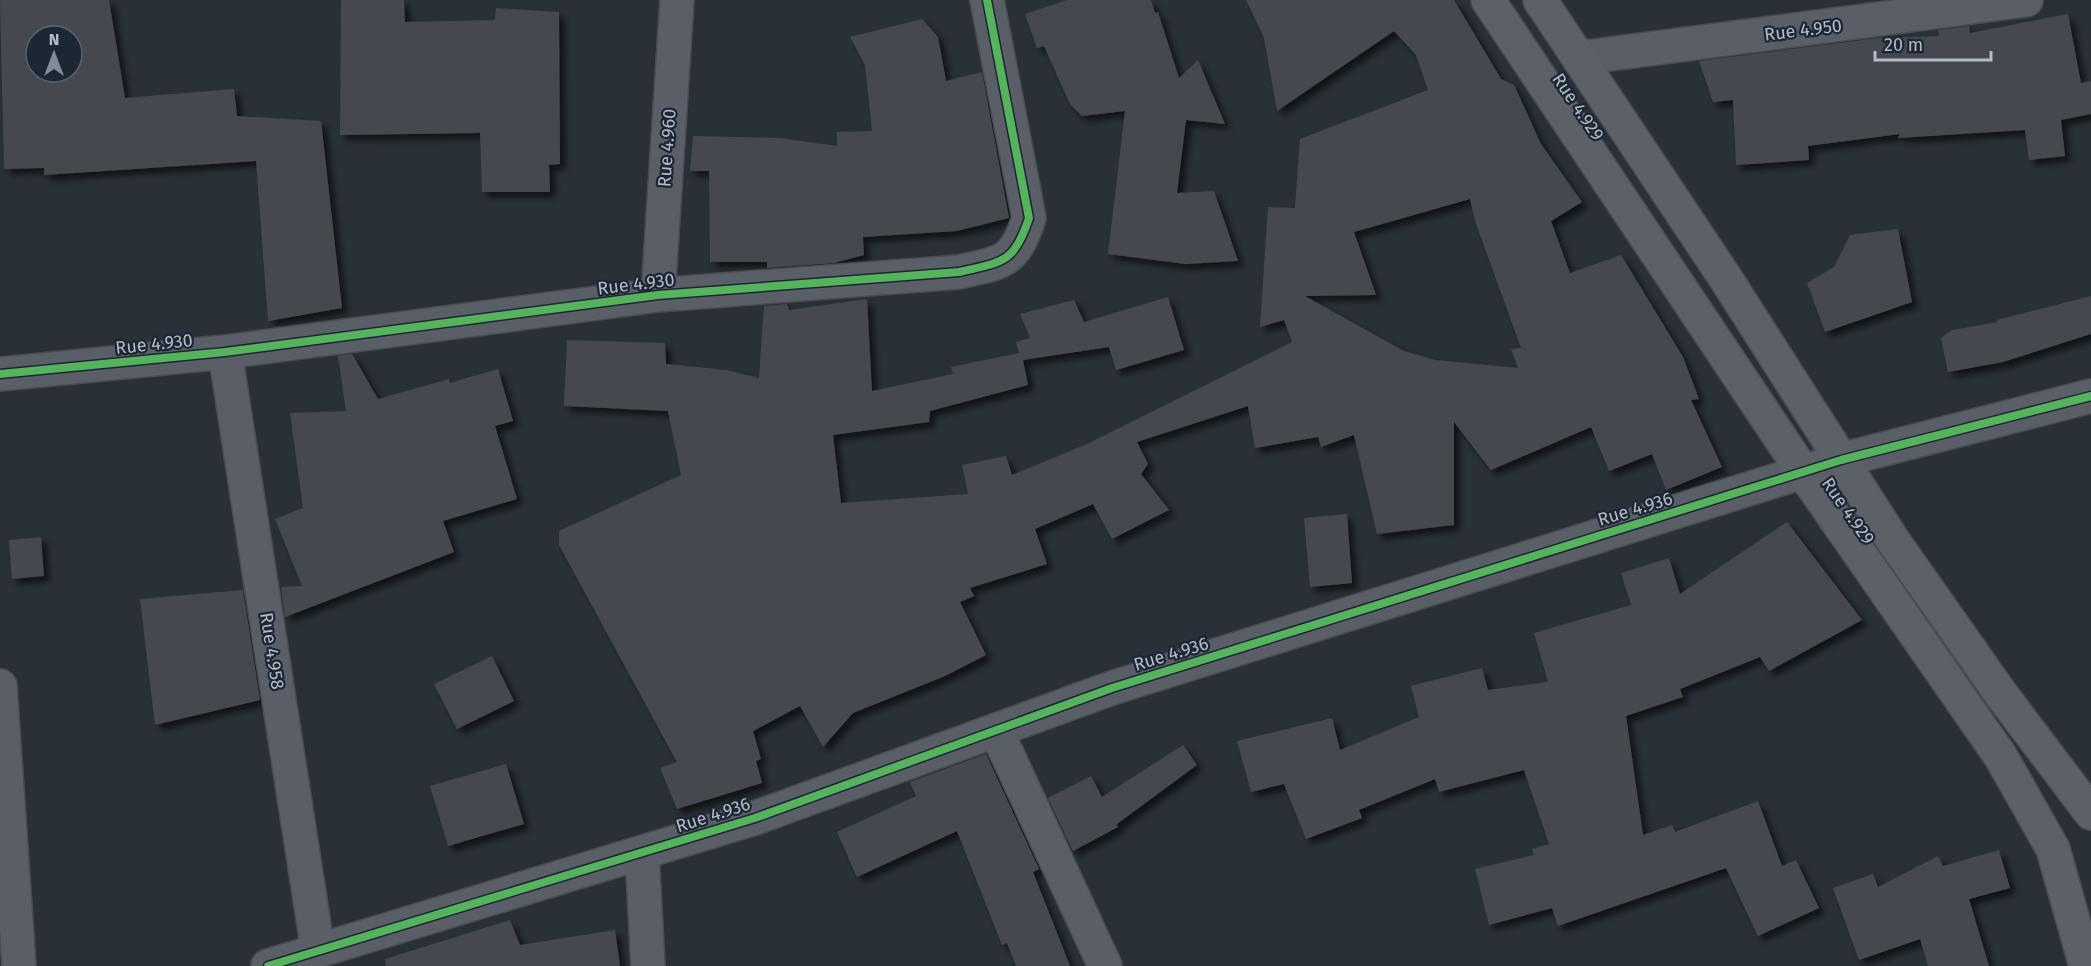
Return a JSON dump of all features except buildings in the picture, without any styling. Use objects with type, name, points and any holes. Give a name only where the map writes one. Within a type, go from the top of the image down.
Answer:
[{"type":"main road","name":"Rue 4.929","points":[[1488,0],[1803,472],[2001,757],[2053,849],[2086,966]]},
{"type":"main road","name":"Rue 4.929","points":[[1540,0],[1725,279],[1899,549],[2021,720],[2091,813]]},
{"type":"street","name":"Rue 4.960","points":[[657,295],[677,0]]},
{"type":"street","name":"Rue 4.930","points":[[0,374],[225,352],[657,295],[959,272],[1004,262],[1021,242],[1029,218],[987,0]]},
{"type":"street","name":"Rue 4.950","points":[[1579,58],[1963,5],[2026,0]]},
{"type":"street","name":"Rue 4.958","points":[[225,352],[318,951]]},
{"type":"street","name":"Rue 4.936","points":[[268,966],[755,818],[1113,688],[1841,460],[2091,396]]},
{"type":"street","points":[[1,698],[19,966]]},
{"type":"street","points":[[996,730],[1105,966]]},
{"type":"street","points":[[642,853],[648,966]]},
{"type":"cycle path","points":[[0,374],[225,352],[658,295],[959,272],[996,263],[1012,253],[1029,218],[987,0]]},
{"type":"cycle path","points":[[268,966],[755,818],[1112,688],[1841,460],[2091,396]]}]
